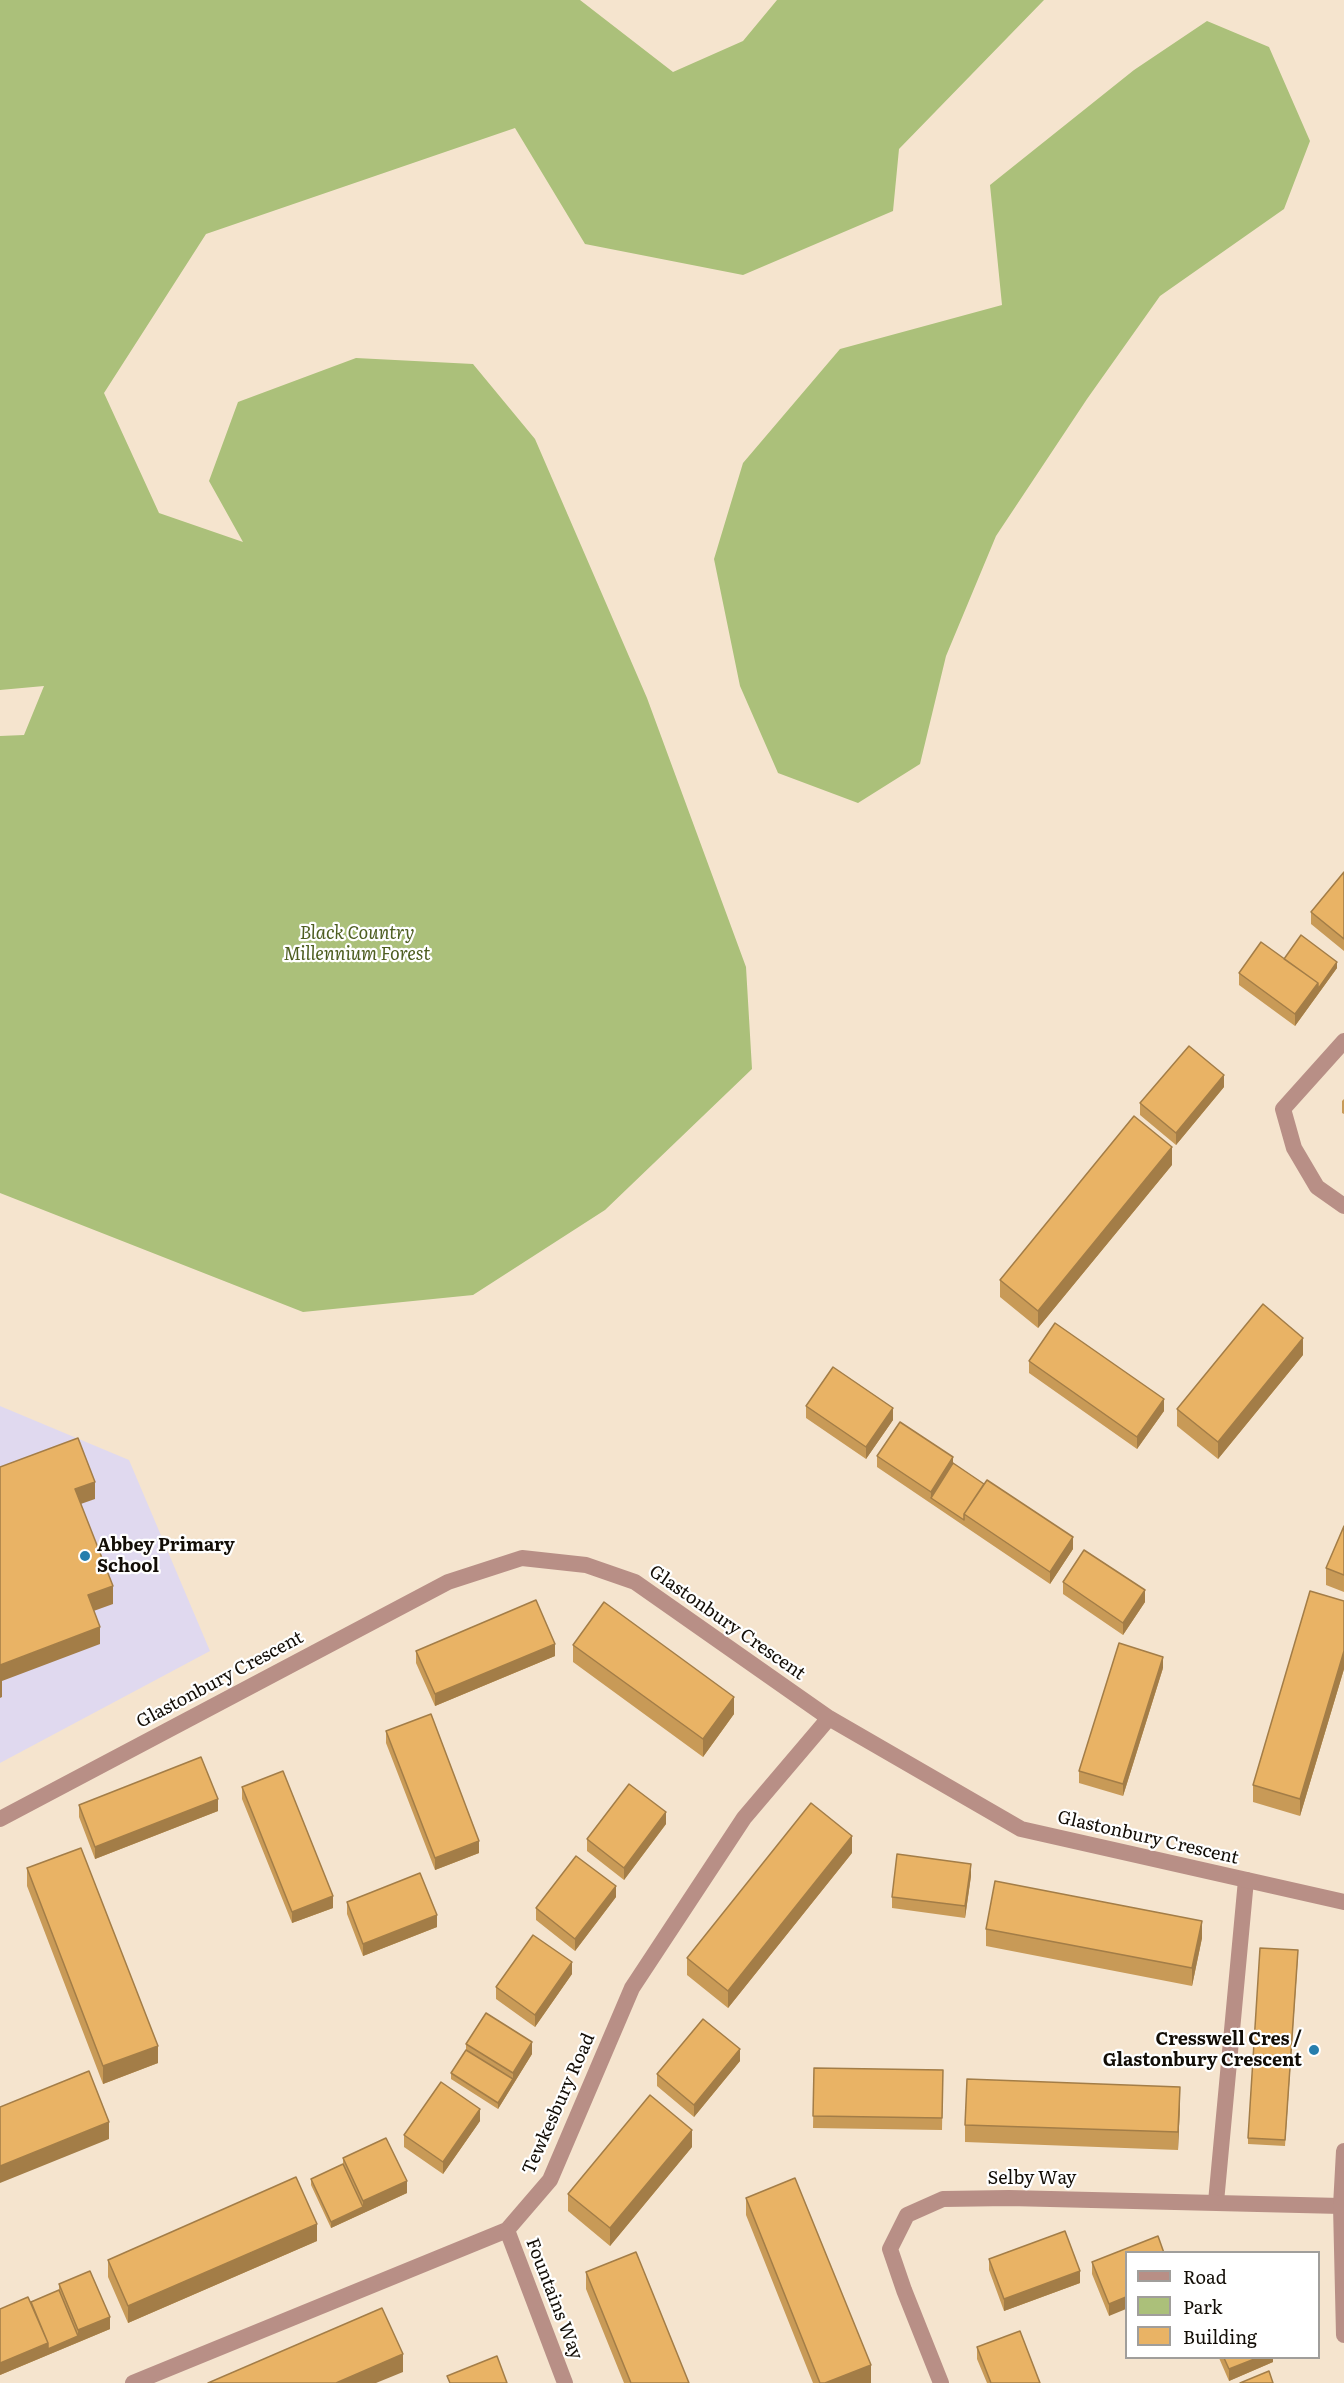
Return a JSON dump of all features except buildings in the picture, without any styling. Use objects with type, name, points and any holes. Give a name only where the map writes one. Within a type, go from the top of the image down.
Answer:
[{"type":"street","points":[[1344,1041],[1283,1109],[1294,1148],[1317,1187],[1344,1206]]},
{"type":"street","name":"Glastonbury Crescent","points":[[0,1819],[448,1582],[522,1558],[586,1565],[635,1582],[829,1718],[1021,1829],[1344,1902]]},
{"type":"street","name":"Tewkesbury Road","points":[[133,2383],[507,2230],[550,2180],[632,1988],[744,1818],[829,1718]]},
{"type":"street","points":[[1216,2202],[1246,1880]]},
{"type":"street","points":[[1344,2151],[1341,2206],[1344,2335]]},
{"type":"street","name":"Selby Way","points":[[941,2383],[890,2249],[907,2215],[943,2199],[1009,2198],[1341,2206]]},
{"type":"street","name":"Fountains Way","points":[[507,2230],[565,2383]]},
{"type":"shaded area","name":"Abbey Primary School","points":[[0,1406],[129,1460],[210,1651],[0,1763]]},
{"type":"green space","name":"Black Country Millennium Forest","points":[[0,0],[580,0],[673,72],[743,41],[777,0],[1044,0],[899,149],[893,211],[743,275],[585,244],[515,128],[206,234],[104,393],[159,513],[243,542],[209,481],[238,402],[356,358],[473,364],[535,439],[647,698],[746,967],[752,1069],[605,1210],[473,1295],[303,1312],[0,1193],[0,736],[24,735],[44,686],[0,690]]},
{"type":"green space","points":[[1207,21],[1269,47],[1310,141],[1284,209],[1160,296],[1087,399],[996,536],[946,656],[920,764],[858,803],[778,773],[740,686],[714,559],[743,463],[840,349],[1002,305],[990,185],[1134,70]]},
{"type":"place","name":"Abbey Primary School","points":[[85,1556]]},
{"type":"place","name":"Cresswell Cres / Glastonbury Crescent","points":[[1314,2050]]}]
